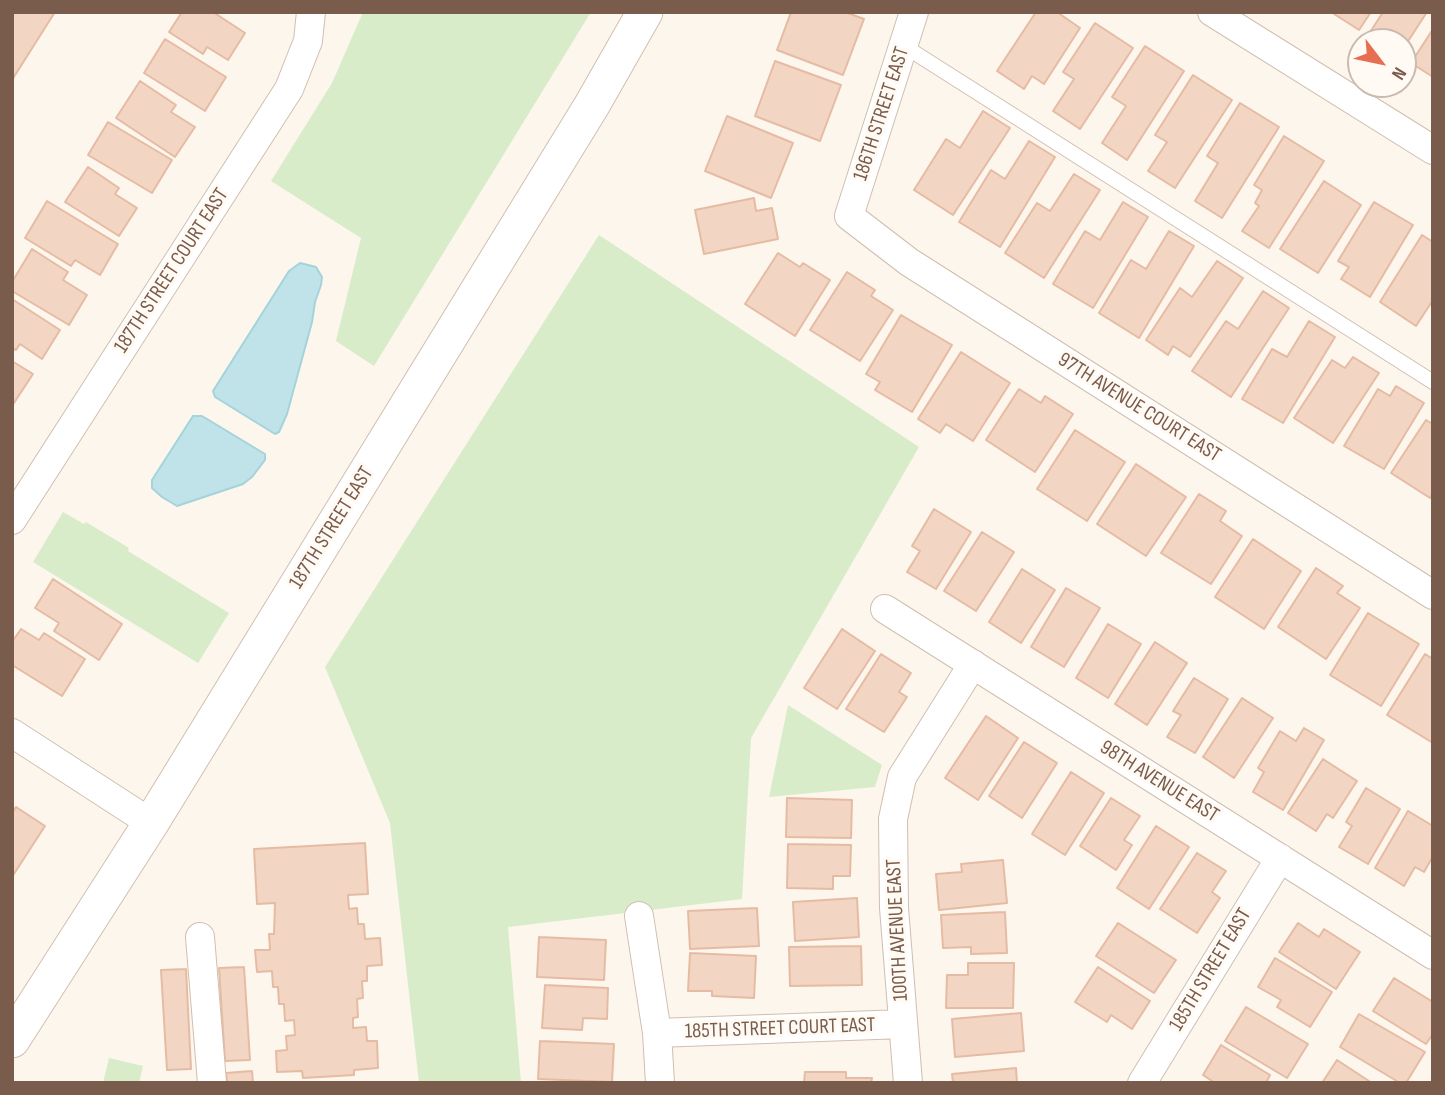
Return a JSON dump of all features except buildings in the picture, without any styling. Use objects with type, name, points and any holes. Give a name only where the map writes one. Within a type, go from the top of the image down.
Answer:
[{"type":"street","name":"187TH STREET COURT EAST","points":[[12,520],[289,89],[308,41],[311,12]]},
{"type":"street","name":"187TH STREET EAST","points":[[16,1024],[151,823],[592,105],[645,12]]},
{"type":"street","name":"186TH STREET EAST","points":[[849,216],[914,12]]},
{"type":"street","points":[[1212,12],[1433,150]]},
{"type":"street","name":"97TH AVENUE COURT EAST","points":[[849,216],[909,262],[1433,595]]},
{"type":"street","name":"98TH AVENUE EAST","points":[[886,609],[1433,955]]},
{"type":"street","name":"100TH AVENUE EAST","points":[[908,1083],[894,908],[893,819],[902,777],[972,664]]},
{"type":"street","points":[[12,733],[151,823]]},
{"type":"street","name":"185TH STREET EAST","points":[[1142,1083],[1280,858]]},
{"type":"street","points":[[639,916],[657,1033],[660,1083]]},
{"type":"street","points":[[200,937],[212,1083]]},
{"type":"street","name":"185TH STREET COURT EAST","points":[[657,1033],[903,1024]]},
{"type":"lane","points":[[904,46],[1433,382]]},
{"type":"green space","points":[[363,12],[591,12],[374,366],[336,341],[361,238],[271,181],[332,83]]},
{"type":"green space","points":[[599,235],[919,447],[751,738],[742,899],[508,927],[521,1083],[419,1083],[390,823],[325,667]]},
{"type":"green space","points":[[63,512],[84,524],[86,522],[129,548],[128,551],[229,613],[198,663],[33,562]]},
{"type":"green space","points":[[788,705],[882,765],[875,787],[769,797]]},
{"type":"green space","points":[[109,1058],[143,1066],[139,1083],[103,1083]]},
{"type":"water","points":[[300,263],[316,267],[322,277],[321,285],[287,414],[279,432],[275,434],[215,397],[213,391],[289,271]]},
{"type":"water","points":[[193,416],[202,416],[265,454],[265,460],[243,484],[177,506],[152,488],[152,480]]}]
